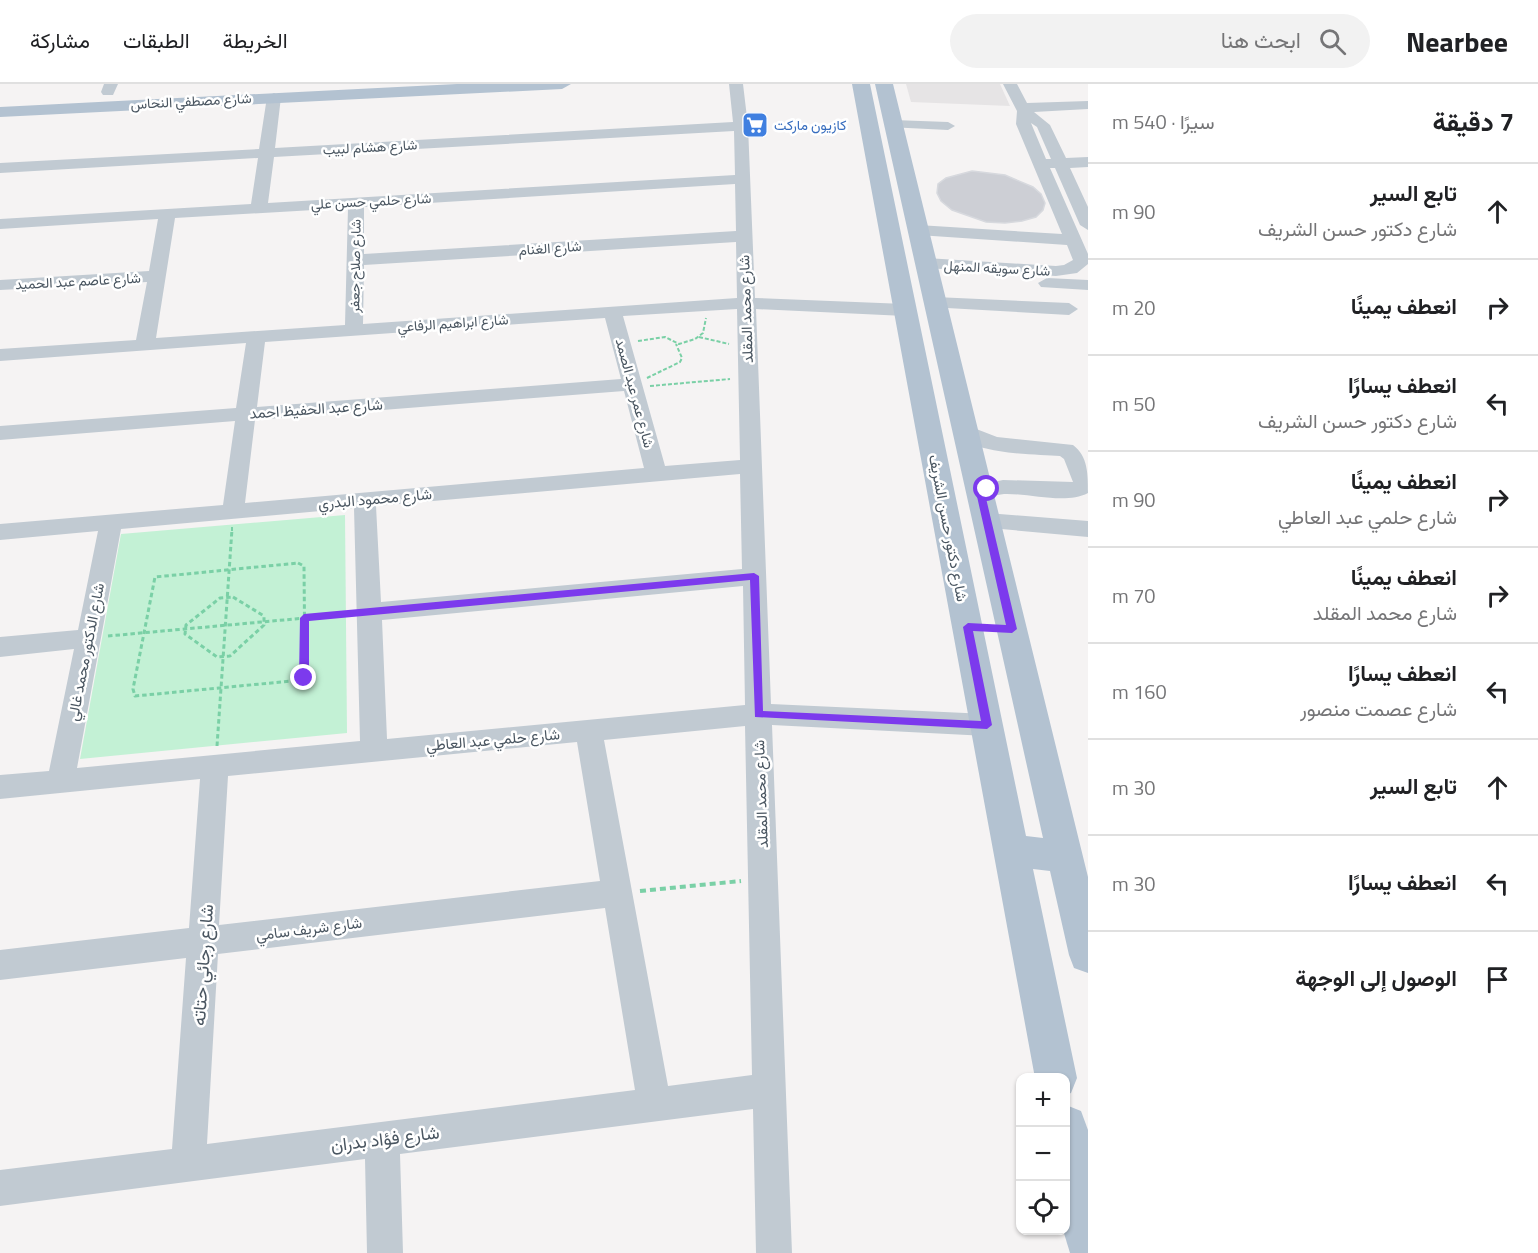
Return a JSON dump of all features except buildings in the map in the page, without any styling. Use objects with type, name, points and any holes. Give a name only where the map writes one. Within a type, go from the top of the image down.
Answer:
[{"type":"main road","name":"شارع مصطفي النحاس","points":[[0,98],[109,88],[257,84]]},
{"type":"main road","points":[[433,90],[460,84]]},
{"type":"main road","name":"شارع مصطفي النحاس","points":[[0,112],[562,84]]},
{"type":"main road","name":"شارع دكتور حسن الشريف","points":[[861,84],[1055,1073]]},
{"type":"main road","points":[[884,84],[1088,955]]},
{"type":"main road","points":[[968,627],[1012,629]]},
{"type":"main road","points":[[1011,851],[1065,856]]},
{"type":"main road","points":[[1065,1127],[1088,1241]]},
{"type":"street","name":"شارع محمد المقلد","points":[[736,84],[741,126],[774,1253]]},
{"type":"street","points":[[1010,84],[1023,109],[1043,125],[1065,168],[1088,225]]},
{"type":"street","points":[[259,208],[274,97]]},
{"type":"street","points":[[1023,109],[1088,105]]},
{"type":"street","points":[[1023,109],[1023,124],[1079,240]]},
{"type":"street","points":[[893,124],[948,126]]},
{"type":"street","name":"شارع هشام لبيب","points":[[0,168],[741,126]]},
{"type":"street","points":[[1043,169],[1065,168],[1088,162]]},
{"type":"street","points":[[1065,168],[1088,172]]},
{"type":"street","name":"شارع حلمي حسن علي","points":[[0,224],[742,179]]},
{"type":"street","name":"شارع صلاح جعفر","points":[[354,330],[356,202]]},
{"type":"street","points":[[145,345],[168,214]]},
{"type":"street","points":[[918,230],[1079,240]]},
{"type":"street","name":"شارع الغنام","points":[[355,260],[744,236]]},
{"type":"street","name":"شارع سويقه المنهل","points":[[930,281],[1062,271],[1077,266],[1082,260],[1079,240]]},
{"type":"street","name":"شارع عاصم عبد الحميد","points":[[0,285],[157,276]]},
{"type":"street","points":[[930,281],[1069,309]]},
{"type":"street","name":"شارع سويقه المنهل","points":[[930,281],[1088,285]]},
{"type":"street","name":"شارع ابراهيم الرفاعي","points":[[0,355],[716,304],[746,303],[905,310]]},
{"type":"street","name":"شارع عمر عبد الصمد","points":[[613,312],[657,475]]},
{"type":"street","points":[[233,512],[256,337]]},
{"type":"street","name":"شارع عبد الحفيظ احمد","points":[[0,433],[633,385]]},
{"type":"street","points":[[966,432],[986,442],[1001,445],[1060,449],[1073,456],[1084,483],[1080,489],[1071,490],[1012,487],[980,492]]},
{"type":"street","points":[[1001,445],[1012,487]]},
{"type":"street","points":[[1029,447],[1044,488]]},
{"type":"street","name":"شارع محمود البدري","points":[[0,532],[751,466]]},
{"type":"street","points":[[987,522],[1087,529],[1071,490]]},
{"type":"street","points":[[365,500],[374,751]]},
{"type":"street","name":"شارع الدكتور محمد غالي","points":[[61,781],[111,522]]},
{"type":"street","points":[[369,612],[754,576]]},
{"type":"street","points":[[0,647],[89,638]]},
{"type":"street","name":"شارع حلمي عبد العاطي","points":[[0,787],[758,714],[987,725]]},
{"type":"street","points":[[589,731],[654,1105]]},
{"type":"street","name":"شارع رجائي حتاته","points":[[188,1164],[205,941],[215,766]]},
{"type":"street","name":"شارع شريف سامي","points":[[0,965],[617,893]]},
{"type":"street","name":"شارع فؤاد بدران","points":[[0,1188],[769,1090]]},
{"type":"street","points":[[382,1140],[386,1253]]},
{"type":"path","points":[[676,344],[699,337],[706,329],[708,313],[716,304]]},
{"type":"path","points":[[621,343],[665,337],[676,344],[682,358],[680,363],[633,385]]},
{"type":"path","points":[[699,337],[725,344],[747,344]]},
{"type":"path","points":[[633,385],[748,377]]},
{"type":"path","points":[[215,766],[233,512]]},
{"type":"path","points":[[303,564],[302,680],[221,690],[135,696],[133,690],[155,577],[229,568],[303,564]]},
{"type":"path","points":[[232,597],[264,616],[264,626],[230,656],[217,657],[185,634],[186,625],[220,598],[227,598],[232,597]]},
{"type":"path","points":[[89,638],[369,612]]},
{"type":"path","points":[[617,893],[763,878]]},
{"type":"shaded area","points":[[906,84],[1000,84],[1010,106],[911,102]]},
{"type":"green space","points":[[345,515],[347,733],[80,759],[121,534]]},
{"type":"place","name":"كازيون ماركت","points":[[755,125]]},
{"type":"route","points":[[304,678],[304,618],[754,576],[758,714],[987,725],[968,627],[1012,629],[980,492],[987,489]]}]
